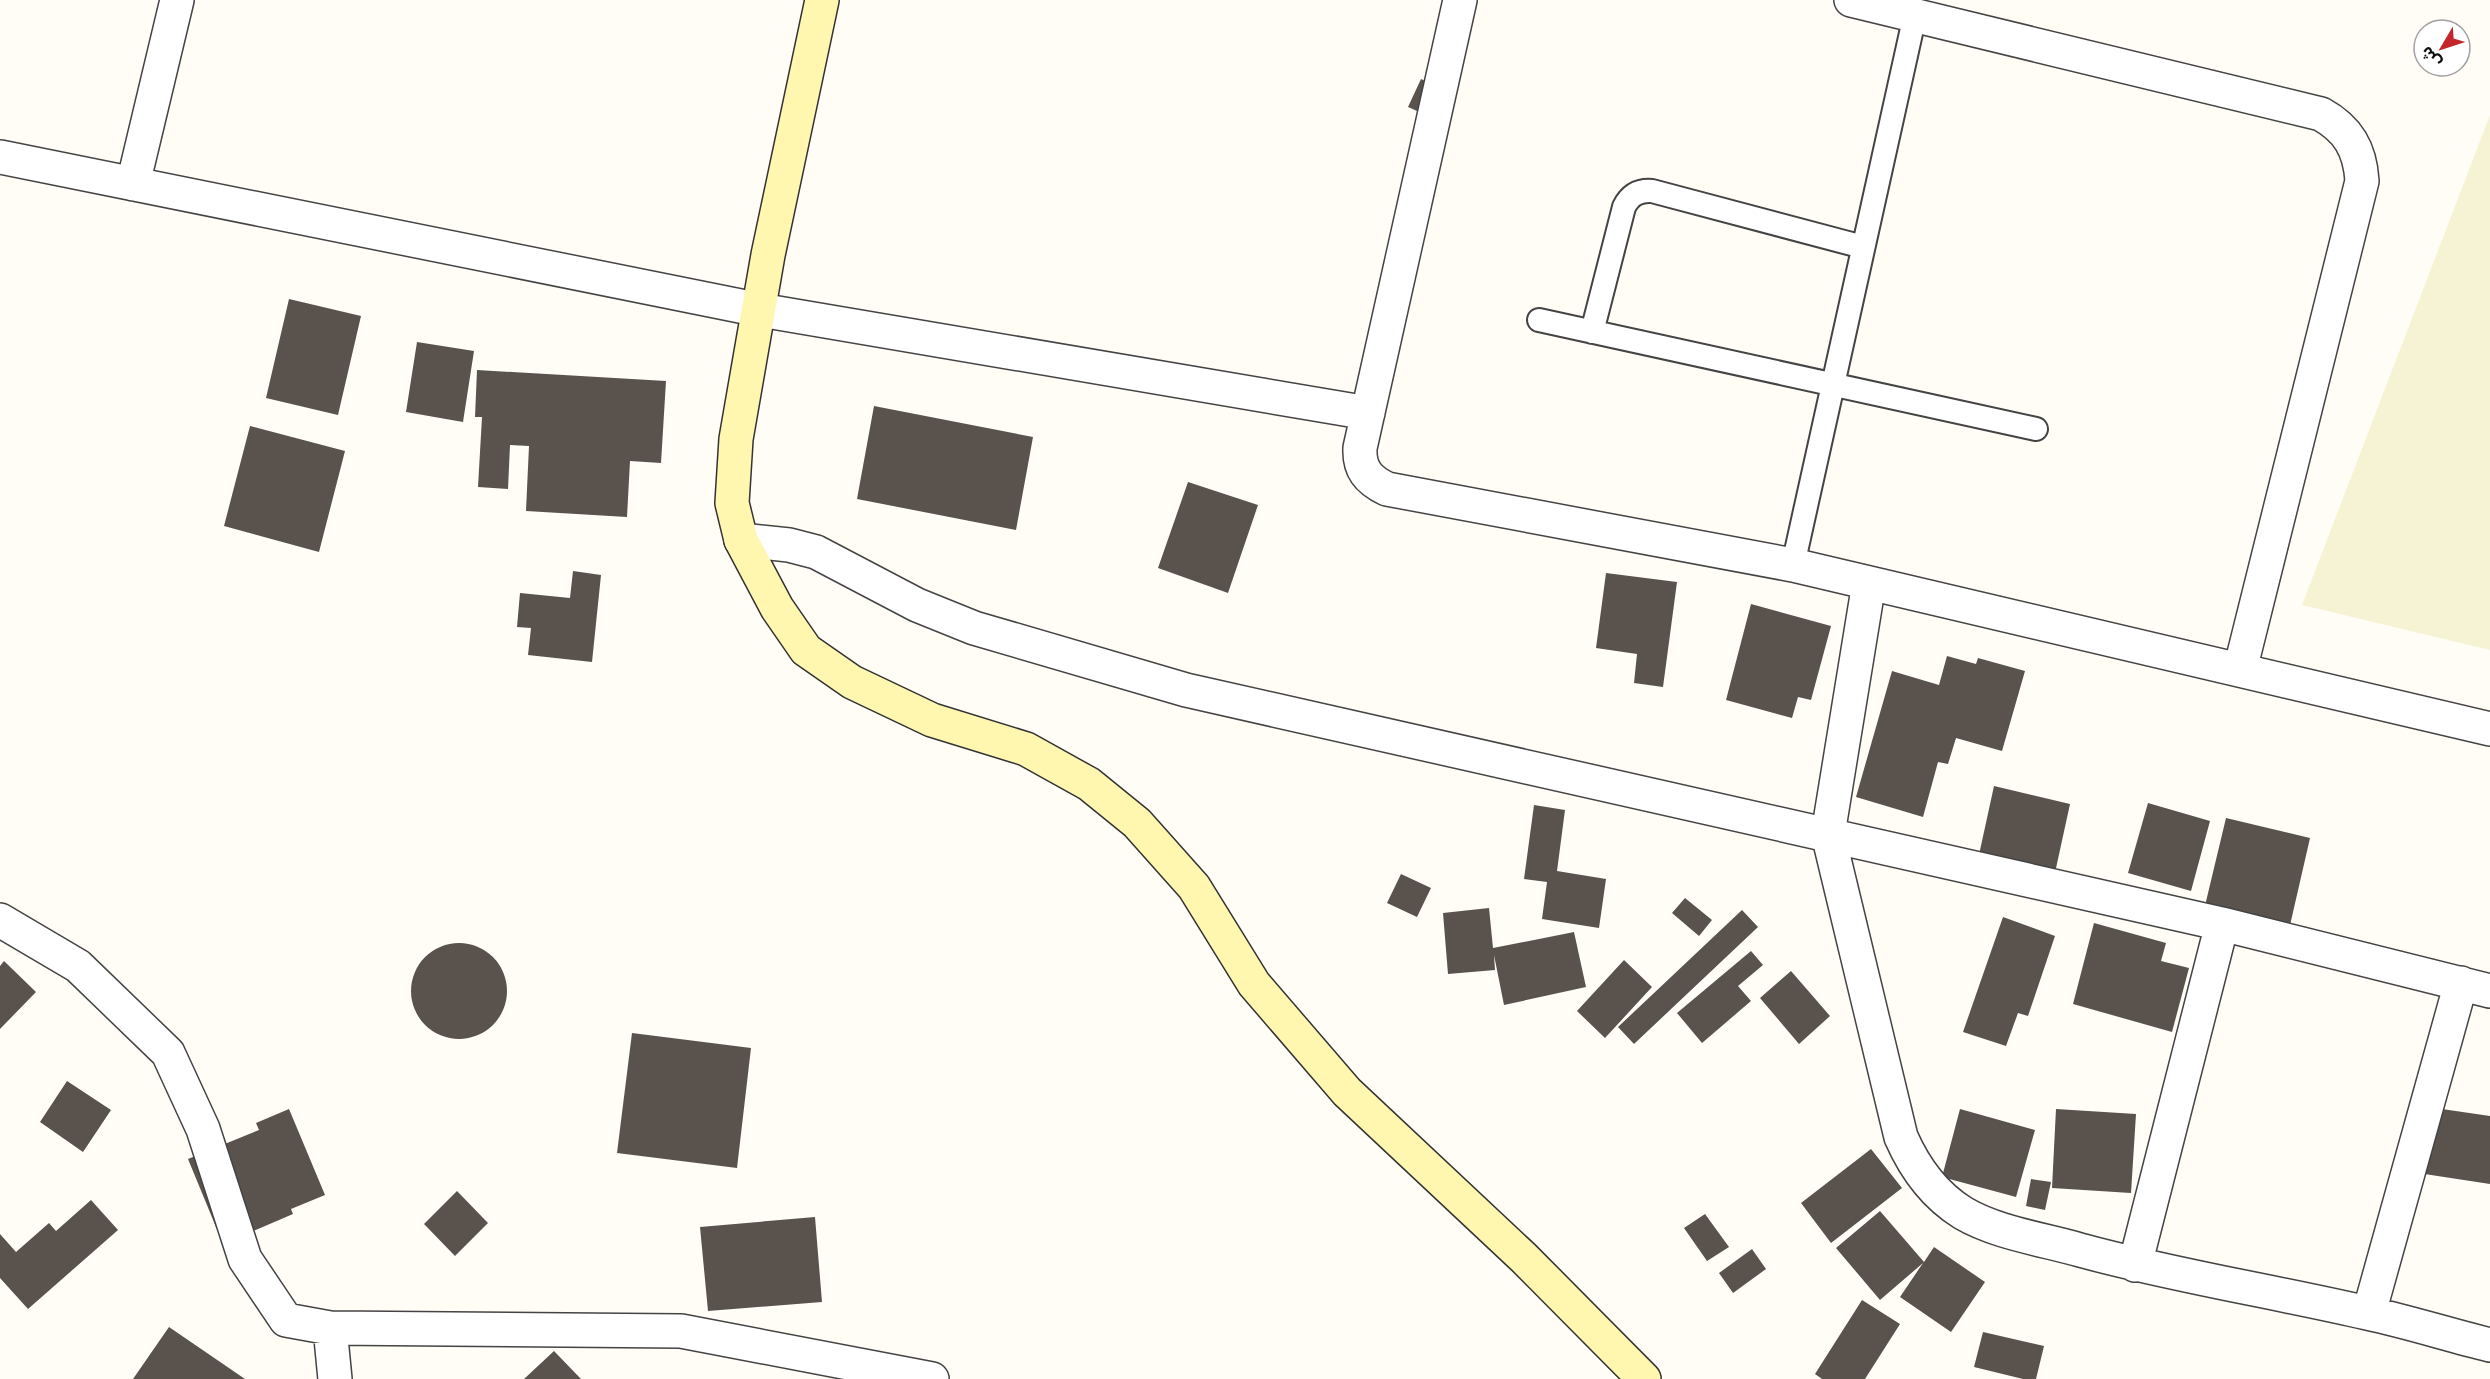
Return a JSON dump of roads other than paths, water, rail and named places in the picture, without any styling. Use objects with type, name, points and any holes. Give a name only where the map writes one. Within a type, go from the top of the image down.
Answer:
[{"type":"main road","points":[[822,0],[768,255],[736,439],[732,502],[741,540],[777,608],[806,650],[852,682],[932,720],[1026,749],[1089,784],[1137,823],[1194,887],[1254,984],[1347,1092],[1524,1258],[1644,1379]]},
{"type":"street","points":[[133,184],[177,0]]},
{"type":"street","points":[[1461,0],[1359,458],[1368,478],[1387,489],[1793,565],[2490,729]]},
{"type":"street","points":[[1851,0],[2321,114],[2342,128],[2356,148],[2361,164],[2362,181],[2240,670]]},
{"type":"street","points":[[0,157],[760,310],[1368,413]]},
{"type":"street","points":[[741,540],[789,545],[816,552],[917,605],[974,628],[1186,690],[2222,924],[2475,987],[2369,1313]]},
{"type":"street","points":[[1869,583],[1828,834],[1901,1137],[1916,1167],[1944,1199],[1980,1221],[2135,1265],[2369,1313],[2490,1346]]},
{"type":"street","points":[[0,920],[78,966],[168,1053],[203,1129],[245,1259],[286,1320],[330,1328],[681,1331],[932,1379]]},
{"type":"street","points":[[2135,1265],[2222,924]]},
{"type":"street","points":[[330,1328],[334,1379]]},
{"type":"lane","points":[[1793,565],[1915,15]]},
{"type":"lane","points":[[1592,332],[1624,207],[1638,192],[1652,191],[1863,247]]},
{"type":"lane","points":[[1539,320],[2036,429]]}]
